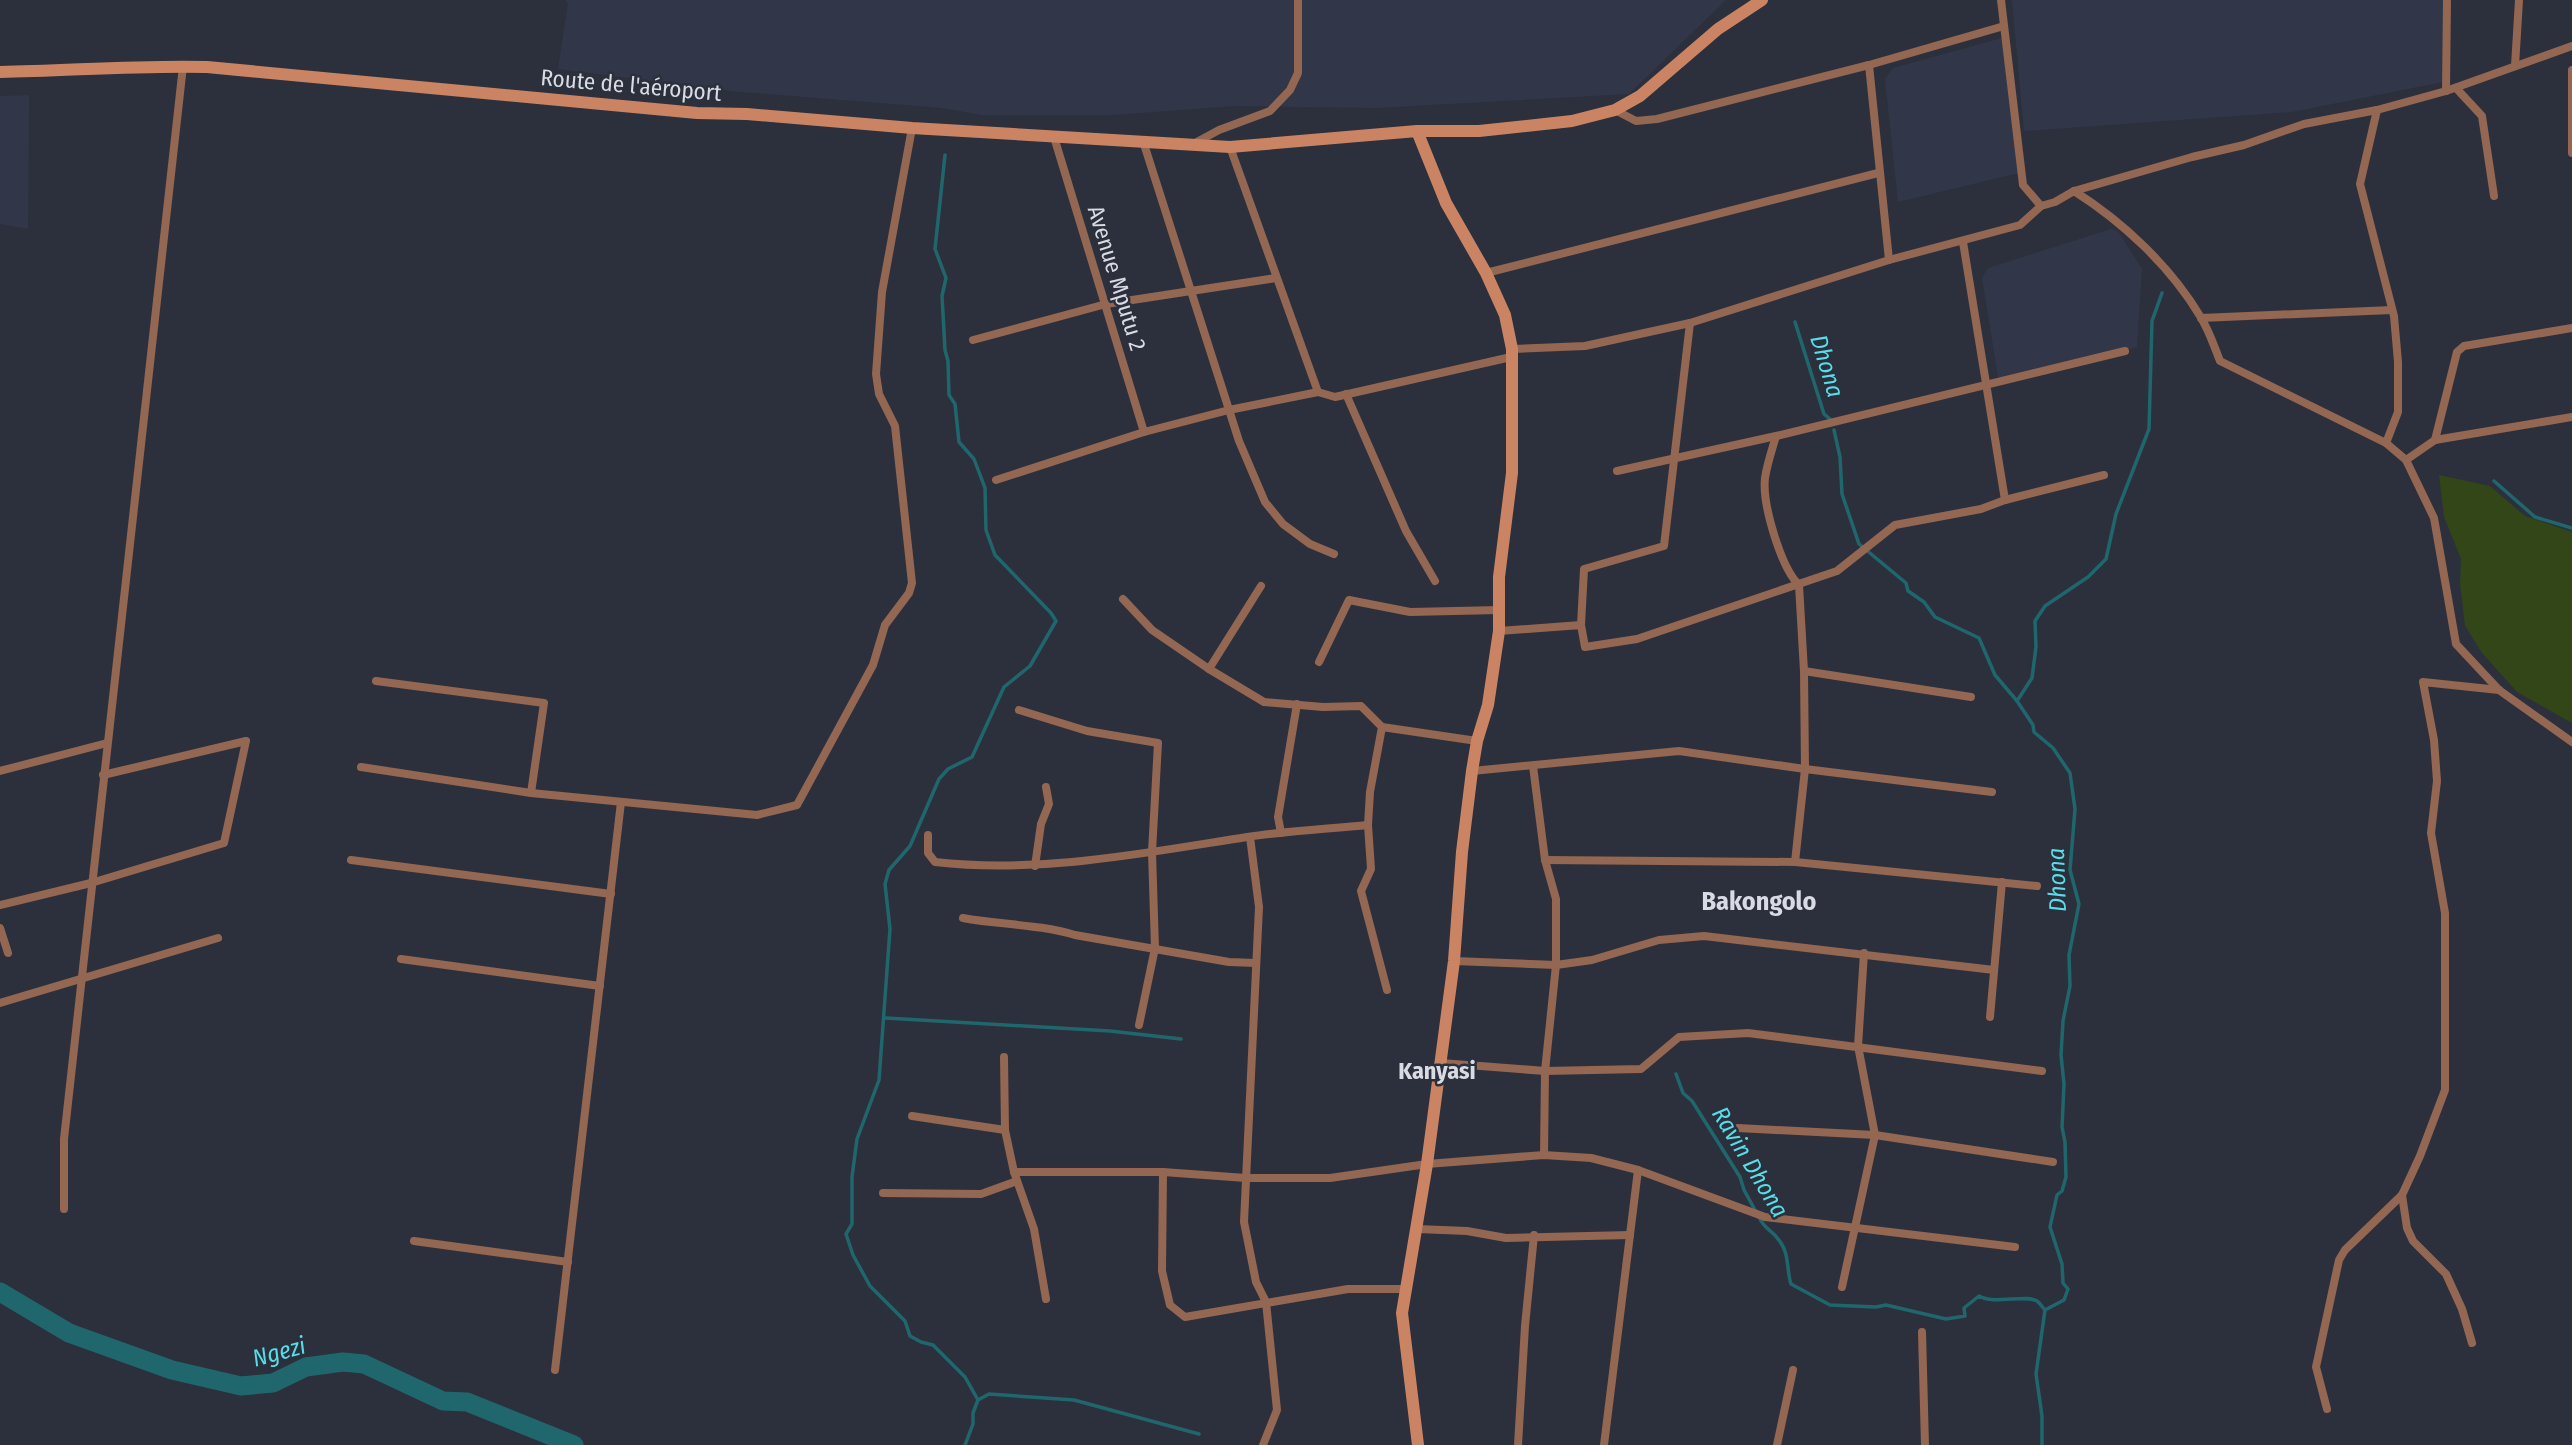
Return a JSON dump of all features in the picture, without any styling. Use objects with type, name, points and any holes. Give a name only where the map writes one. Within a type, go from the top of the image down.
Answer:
[{"type":"street","points":[[1192,144],[1219,130],[1270,111],[1290,90],[1298,73],[1298,0]]},
{"type":"street","name":"Route de l'aéroport","points":[[0,72],[183,66],[622,107],[1230,147],[1418,131],[1479,131],[1559,123],[1615,110],[1640,96],[1718,29],[1762,0]]},
{"type":"street","points":[[2001,0],[2023,185],[2041,206]]},
{"type":"street","points":[[2446,91],[2448,0]]},
{"type":"street","points":[[2515,66],[2519,0]]},
{"type":"street","points":[[1615,110],[1636,121],[1657,119],[1869,65],[2004,26]]},
{"type":"street","points":[[996,480],[1144,432],[1229,410],[1318,392],[1335,397],[1512,353],[1585,346],[1690,323],[1889,260],[2020,225],[2041,206],[2055,202],[2074,191],[2244,145],[2304,124],[2377,110],[2446,91],[2572,46]]},
{"type":"street","points":[[1869,65],[1889,260]]},
{"type":"street","points":[[64,1209],[64,1139],[183,66]]},
{"type":"street","points":[[2572,70],[2572,153]]},
{"type":"street","points":[[2456,88],[2482,116],[2494,196]]},
{"type":"street","points":[[2377,110],[2360,184],[2392,310],[2398,362],[2398,412],[2386,443]]},
{"type":"street","points":[[361,767],[531,793],[757,815],[797,806],[873,665],[885,625],[909,593],[912,583],[895,426],[879,394],[876,374],[882,292],[912,128]]},
{"type":"street","points":[[1418,131],[1446,203],[1486,273],[1505,315],[1512,353],[1511,473],[1499,577],[1499,631],[1488,705],[1477,741],[1472,771],[1462,852],[1454,961],[1441,1063],[1402,1313],[1418,1445]]},
{"type":"street","name":"Avenue Mputu 2","points":[[1054,136],[1144,432]]},
{"type":"street","points":[[1143,141],[1239,442],[1265,502],[1310,544],[1334,554]]},
{"type":"street","points":[[1230,147],[1318,392]]},
{"type":"street","points":[[1486,273],[1878,173]]},
{"type":"street","points":[[2074,191],[2099,207],[2170,273],[2202,318],[2220,361],[2386,443],[2406,460],[2434,518],[2456,644],[2499,690],[2572,742]]},
{"type":"street","points":[[1963,242],[2006,500]]},
{"type":"street","points":[[973,340],[1106,304],[1276,278]]},
{"type":"street","points":[[2202,318],[2392,310]]},
{"type":"street","points":[[1690,323],[1664,546],[1584,569],[1581,625],[1585,647],[1637,639],[1799,585],[1837,570],[1895,525],[1980,509],[2105,475]]},
{"type":"street","points":[[2435,439],[2458,352],[2464,346],[2572,328]]},
{"type":"street","points":[[1617,471],[1776,436],[2125,351]]},
{"type":"street","points":[[1346,394],[1406,531],[1435,581]]},
{"type":"street","points":[[2406,460],[2435,439],[2572,417]]},
{"type":"street","points":[[1776,436],[1765,480],[1767,507],[1790,576],[1799,585],[1804,671],[1805,769],[1795,862]]},
{"type":"street","points":[[1209,669],[1261,586]]},
{"type":"street","points":[[1123,599],[1152,630],[1264,702],[1361,706],[1382,727],[1477,741]]},
{"type":"street","points":[[1318,662],[1349,600],[1410,612],[1499,610]]},
{"type":"street","points":[[1499,631],[1581,625]]},
{"type":"street","points":[[1804,671],[1971,697]]},
{"type":"street","points":[[376,681],[544,703],[531,793]]},
{"type":"street","points":[[2327,1409],[2316,1367],[2339,1260],[2344,1250],[2402,1195],[2445,1090],[2445,913],[2431,833],[2437,781],[2434,740],[2423,682],[2499,690]]},
{"type":"street","points":[[1280,833],[1278,817],[1297,704]]},
{"type":"street","points":[[1019,710],[1087,731],[1158,743],[1153,852],[1155,948],[1139,1025]]},
{"type":"street","points":[[1382,727],[1370,792],[1368,825],[1371,869],[1362,891],[1387,990]]},
{"type":"street","points":[[0,905],[91,883],[224,843],[246,741],[103,775]]},
{"type":"street","points":[[0,771],[107,744]]},
{"type":"street","points":[[1472,771],[1679,751],[1992,792]]},
{"type":"street","points":[[1533,765],[1545,860],[1556,899],[1556,965],[1545,1071],[1545,1155]]},
{"type":"street","points":[[1035,866],[1041,824],[1049,804],[1046,786]]},
{"type":"street","points":[[555,1370],[621,802]]},
{"type":"street","points":[[928,835],[928,853],[935,862],[978,867],[1035,866],[1280,833],[1368,825]]},
{"type":"street","points":[[1250,837],[1259,907],[1244,1222],[1256,1282],[1266,1302],[1277,1410],[1263,1445]]},
{"type":"street","points":[[351,860],[611,894]]},
{"type":"street","points":[[1545,860],[1795,862],[2036,886]]},
{"type":"street","points":[[1990,1017],[2002,882]]},
{"type":"street","points":[[963,918],[1005,925],[1052,928],[1075,935],[1229,962],[1256,963]]},
{"type":"street","points":[[0,928],[8,953]]},
{"type":"street","points":[[1454,961],[1556,965],[1592,960],[1659,940],[1704,936],[1994,970]]},
{"type":"street","points":[[0,1003],[218,939]]},
{"type":"street","points":[[1842,1287],[1875,1135],[1858,1046],[1864,954]]},
{"type":"street","points":[[401,959],[600,986]]},
{"type":"street","points":[[1441,1063],[1545,1071],[1641,1069],[1679,1037],[1748,1033],[2042,1071]]},
{"type":"street","points":[[1003,1057],[1005,1130],[1015,1176],[1034,1229],[1046,1299]]},
{"type":"street","points":[[912,1116],[1005,1130]]},
{"type":"street","points":[[1738,1128],[1875,1135],[2053,1162]]},
{"type":"street","points":[[883,1193],[981,1194],[1015,1176],[1163,1172],[1247,1178],[1330,1178],[1427,1164],[1545,1155],[1591,1158],[1638,1170],[1765,1217],[2015,1247]]},
{"type":"street","points":[[1604,1445],[1638,1170]]},
{"type":"street","points":[[1163,1172],[1162,1271],[1170,1305],[1185,1317],[1348,1289],[1407,1289]]},
{"type":"street","points":[[2402,1195],[2407,1228],[2413,1241],[2446,1274],[2462,1310],[2472,1343]]},
{"type":"street","points":[[1417,1230],[1466,1231],[1506,1238],[1534,1235],[1630,1235]]},
{"type":"street","points":[[1518,1445],[1534,1235]]},
{"type":"street","points":[[414,1241],[568,1262]]},
{"type":"street","points":[[1922,1332],[1925,1445]]},
{"type":"street","points":[[1777,1445],[1793,1370]]},
{"type":"shaded area","points":[[565,0],[1726,0],[1629,94],[1377,108],[1235,106],[1112,115],[982,115],[942,108],[731,91],[558,69],[568,3]]},
{"type":"shaded area","points":[[2012,0],[2444,0],[2443,82],[2292,112],[2024,131]]},
{"type":"shaded area","points":[[2002,38],[2010,42],[2023,172],[1898,202],[1885,79],[1893,68]]},
{"type":"shaded area","points":[[29,95],[28,229],[0,224],[0,96]]},
{"type":"shaded area","points":[[2111,229],[2118,231],[2142,269],[2137,347],[2005,381],[1998,377],[1982,278],[1988,268]]},
{"type":"green space","points":[[2439,475],[2490,486],[2525,516],[2572,532],[2572,723],[2517,692],[2482,653],[2465,626],[2460,584],[2461,559],[2444,517]]},
{"type":"waterway","points":[[945,155],[935,249],[946,278],[942,296],[945,350],[949,395],[955,404],[959,442],[974,459],[985,488],[986,530],[995,555],[1056,621],[1030,666],[1004,687],[972,757],[948,769],[939,779],[910,846],[889,870],[885,884],[890,929],[879,1080],[857,1139],[852,1177],[852,1224],[846,1234],[853,1255],[870,1286],[905,1321],[910,1336],[933,1345],[965,1377],[978,1400],[965,1445]]},
{"type":"waterway","points":[[2017,701],[2032,678],[2036,647],[2035,621],[2045,606],[2088,577],[2106,559],[2116,514],[2149,429],[2152,321],[2162,293]]},
{"type":"waterway","name":"Dhona","points":[[1795,322],[1824,414],[1830,419]]},
{"type":"waterway","name":"Dhona","points":[[1834,430],[1840,457],[1842,494],[1859,544],[1906,583],[1908,591],[1924,602],[1935,617],[1979,638],[1995,675],[2017,701],[2033,725],[2034,732],[2053,748],[2070,773],[2075,809],[2070,870],[2079,904],[2069,955],[2070,986],[2063,1021],[2061,1055],[2066,1177],[2062,1191],[2057,1195],[2050,1227],[2062,1264],[2063,1283],[2068,1289],[2064,1300],[2045,1310],[2036,1374],[2042,1416],[2042,1445]]},
{"type":"waterway","points":[[2494,481],[2535,517],[2572,528]]},
{"type":"waterway","points":[[886,1018],[1110,1031],[1181,1039]]},
{"type":"waterway","name":"Ravin Dhona","points":[[1676,1074],[1683,1093],[1692,1101],[1740,1177],[1755,1210]]},
{"type":"waterway","name":"Ravin Dhona","points":[[1759,1217],[1782,1244],[1791,1284],[1830,1305],[1886,1305],[1946,1319],[1965,1316],[1964,1308],[1979,1296],[1993,1300],[2032,1299],[2045,1310]]},
{"type":"waterway","name":"Ngezi","points":[[0,1292],[69,1333],[172,1370],[241,1386],[273,1383],[306,1367],[343,1362],[364,1364],[443,1401],[467,1402],[574,1445]]},
{"type":"waterway","points":[[978,1400],[989,1394],[1074,1400],[1199,1434]]},
{"type":"district","name":"Bakongolo","points":[[1759,901]]},
{"type":"district","name":"Kanyasi","points":[[1437,1071]]}]
